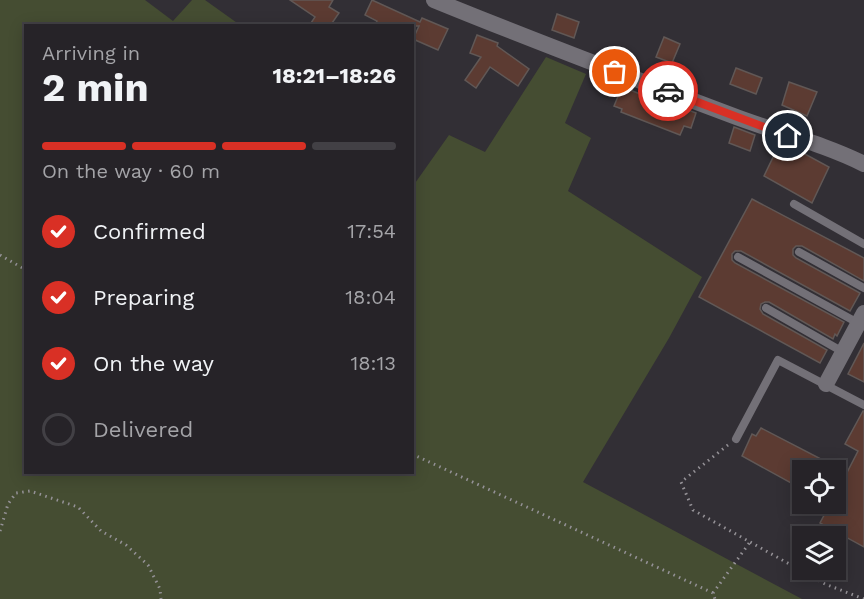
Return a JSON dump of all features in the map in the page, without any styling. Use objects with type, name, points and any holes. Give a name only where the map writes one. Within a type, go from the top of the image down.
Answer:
[{"type":"street","points":[[434,0],[550,47],[864,164]]},
{"type":"street","points":[[826,384],[861,318]]},
{"type":"lane","points":[[794,204],[864,244]]},
{"type":"lane","points":[[799,252],[864,288]]},
{"type":"lane","points":[[738,257],[861,318]]},
{"type":"lane","points":[[766,308],[843,352]]},
{"type":"lane","points":[[736,439],[778,360],[864,405]]},
{"type":"path","points":[[0,255],[24,269]]},
{"type":"path","points":[[736,439],[681,482],[693,510],[825,584],[864,599]]},
{"type":"path","points":[[414,455],[713,593],[715,599]]},
{"type":"path","points":[[0,531],[8,504],[16,493],[30,491],[78,507],[101,531],[126,545],[148,565],[160,589],[161,599]]},
{"type":"path","points":[[713,593],[750,542]]},
{"type":"green space","points":[[0,0],[145,0],[173,21],[192,0],[205,0],[239,24],[24,24],[24,474],[414,474],[414,185],[449,135],[485,152],[546,57],[586,74],[565,123],[591,138],[568,191],[702,277],[669,338],[583,482],[802,599],[0,599]]},
{"type":"building","points":[[290,0],[333,0],[329,7],[339,13],[331,24],[310,24],[315,17]]},
{"type":"building","points":[[372,0],[420,22],[422,18],[448,29],[438,50],[414,39],[419,26],[376,24],[377,21],[365,15]]},
{"type":"building","points":[[557,14],[579,22],[574,38],[552,30]]},
{"type":"building","points":[[477,35],[498,43],[497,46],[529,69],[518,86],[490,67],[476,88],[465,80],[481,57],[470,53]]},
{"type":"building","points":[[664,37],[680,44],[672,63],[656,57]]},
{"type":"building","points":[[736,68],[762,78],[756,94],[730,84]]},
{"type":"building","points":[[789,82],[817,92],[807,116],[782,105]]},
{"type":"building","points":[[622,87],[696,113],[691,128],[684,126],[680,135],[621,112],[622,109],[614,106]]},
{"type":"building","points":[[734,127],[755,135],[750,151],[729,143]]},
{"type":"building","points":[[780,143],[829,167],[812,203],[764,176]]},
{"type":"building","points":[[752,199],[864,258],[864,281],[802,246],[796,246],[793,249],[793,255],[796,258],[860,293],[850,311],[741,251],[735,251],[732,254],[732,260],[735,263],[844,322],[833,339],[769,302],[761,304],[760,309],[763,314],[827,350],[820,363],[699,297]]},
{"type":"building","points":[[864,343],[864,382],[848,374]]},
{"type":"building","points":[[864,411],[864,547],[846,537],[846,526],[826,526],[820,523],[825,514],[846,514],[846,474],[858,451],[845,444]]},
{"type":"building","points":[[761,428],[823,460],[792,460],[792,484],[742,456],[752,434],[756,436]]},
{"type":"way so far","points":[[615,72],[668,91]]},
{"type":"route","points":[[668,91],[788,136]]}]
